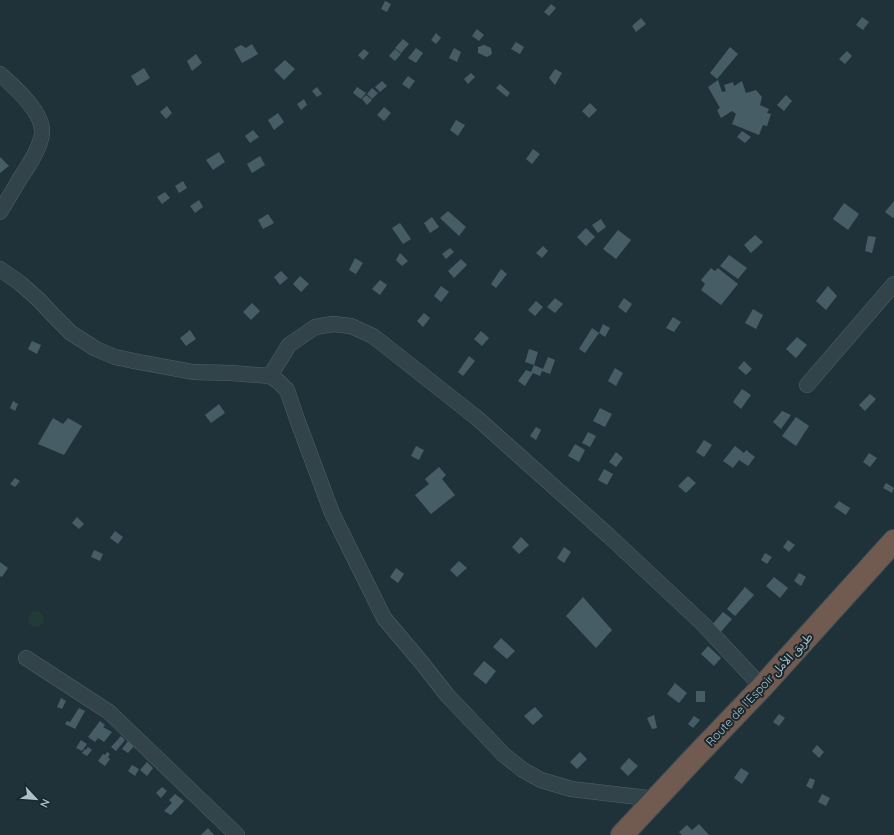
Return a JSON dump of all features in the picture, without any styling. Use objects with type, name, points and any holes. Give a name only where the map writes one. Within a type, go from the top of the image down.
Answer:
[{"type":"highway","name":"Route de l’Espoir طريق الأمل","points":[[622,835],[762,686],[894,541]]},
{"type":"street","points":[[0,74],[23,96],[38,117],[42,130],[40,141],[33,159],[0,212]]},
{"type":"street","points":[[0,270],[20,283],[71,333],[96,349],[115,357],[193,372],[270,376],[279,382],[287,390],[332,513],[384,618],[447,695],[504,755],[523,770],[541,780],[572,790],[656,799]]},
{"type":"street","points":[[807,385],[894,284]]},
{"type":"street","points":[[270,376],[289,345],[315,327],[333,324],[351,326],[373,336],[477,418],[609,536],[703,624],[762,686]]},
{"type":"street","points":[[26,658],[108,712],[237,835]]},
{"type":"green space","points":[[36,611],[43,616],[44,619],[39,626],[36,627],[29,622],[28,619],[33,612]]},
{"type":"building","points":[[385,1],[391,4],[387,12],[381,9]]},
{"type":"building","points":[[551,4],[556,8],[549,16],[544,12]]},
{"type":"building","points":[[862,17],[869,22],[863,30],[856,25]]},
{"type":"building","points":[[641,18],[646,24],[636,32],[632,26]]},
{"type":"building","points":[[477,29],[484,35],[479,41],[472,36]]},
{"type":"building","points":[[436,33],[441,38],[436,44],[431,40]]},
{"type":"building","points":[[403,39],[409,44],[401,53],[395,48]]},
{"type":"building","points":[[516,42],[524,47],[520,54],[511,49]]},
{"type":"building","points":[[252,44],[258,54],[242,63],[234,49],[241,45],[246,48]]},
{"type":"building","points":[[484,45],[491,48],[492,54],[487,57],[478,53],[478,47]]},
{"type":"building","points":[[730,47],[738,54],[717,79],[710,73]]},
{"type":"building","points":[[416,48],[423,53],[416,63],[408,58]]},
{"type":"building","points":[[454,48],[461,52],[457,62],[449,58]]},
{"type":"building","points":[[364,49],[369,53],[363,60],[358,55]]},
{"type":"building","points":[[395,49],[401,54],[395,61],[389,56]]},
{"type":"building","points":[[847,51],[852,56],[845,64],[839,59]]},
{"type":"building","points":[[196,54],[202,63],[192,71],[187,61]]},
{"type":"building","points":[[285,60],[295,69],[284,80],[274,70]]},
{"type":"building","points":[[144,68],[150,78],[137,86],[131,76]]},
{"type":"building","points":[[555,69],[562,73],[555,85],[549,78]]},
{"type":"building","points":[[471,73],[475,77],[468,84],[464,79]]},
{"type":"building","points":[[408,76],[415,81],[409,89],[402,84]]},
{"type":"building","points":[[718,80],[722,92],[726,91],[724,85],[733,82],[734,86],[742,81],[746,93],[756,90],[762,97],[760,105],[769,109],[767,113],[771,114],[767,126],[763,125],[759,135],[732,124],[736,114],[732,111],[721,118],[717,110],[720,108],[708,87]]},
{"type":"building","points":[[382,81],[387,86],[380,92],[375,87]]},
{"type":"building","points":[[500,84],[510,93],[507,97],[496,88]]},
{"type":"building","points":[[317,87],[322,94],[317,97],[312,91]]},
{"type":"building","points":[[357,87],[366,93],[361,99],[353,93]]},
{"type":"building","points":[[372,88],[378,93],[372,99],[367,94]]},
{"type":"building","points":[[366,95],[372,100],[367,105],[362,99]]},
{"type":"building","points":[[786,95],[792,101],[784,111],[777,105]]},
{"type":"building","points":[[304,99],[307,105],[301,110],[297,104]]},
{"type":"building","points":[[590,103],[597,110],[589,118],[582,111]]},
{"type":"building","points":[[167,106],[172,113],[166,119],[160,112]]},
{"type":"building","points":[[384,107],[391,113],[384,121],[377,115]]},
{"type":"building","points":[[278,113],[284,122],[274,130],[268,120]]},
{"type":"building","points":[[456,120],[465,125],[458,136],[450,130]]},
{"type":"building","points":[[253,130],[259,137],[250,143],[245,136]]},
{"type":"building","points":[[742,131],[751,137],[745,143],[737,137]]},
{"type":"building","points":[[533,149],[540,154],[532,164],[526,159]]},
{"type":"building","points":[[219,152],[225,162],[213,170],[206,160]]},
{"type":"building","points":[[260,156],[265,165],[252,173],[247,164]]},
{"type":"building","points":[[0,157],[9,166],[0,173]]},
{"type":"building","points":[[183,181],[187,188],[179,193],[175,186]]},
{"type":"building","points":[[165,192],[170,198],[162,204],[157,197]]},
{"type":"building","points":[[199,200],[203,207],[195,213],[190,206]]},
{"type":"building","points":[[894,201],[894,217],[893,218],[885,212]]},
{"type":"building","points":[[844,203],[859,214],[848,230],[833,219]]},
{"type":"building","points":[[448,211],[466,227],[459,236],[440,218]]},
{"type":"building","points":[[268,214],[274,223],[263,229],[258,220]]},
{"type":"building","points":[[432,217],[439,227],[430,233],[424,223]]},
{"type":"building","points":[[601,219],[606,227],[598,233],[592,225]]},
{"type":"building","points":[[400,223],[411,239],[403,244],[392,228]]},
{"type":"building","points":[[586,228],[595,237],[586,246],[577,237]]},
{"type":"building","points":[[618,230],[631,240],[616,259],[603,249]]},
{"type":"building","points":[[755,235],[763,242],[751,253],[744,245]]},
{"type":"building","points":[[868,236],[876,237],[872,253],[865,251]]},
{"type":"building","points":[[543,246],[548,251],[542,258],[536,253]]},
{"type":"building","points":[[450,248],[454,252],[446,259],[442,254]]},
{"type":"building","points":[[400,253],[408,261],[402,266],[396,260]]},
{"type":"building","points":[[729,255],[747,268],[738,279],[720,266]]},
{"type":"building","points":[[355,258],[363,263],[356,274],[349,270]]},
{"type":"building","points":[[461,259],[467,265],[454,278],[448,271]]},
{"type":"building","points":[[711,268],[715,271],[718,268],[738,284],[721,305],[701,290],[705,284],[701,280]]},
{"type":"building","points":[[501,269],[507,274],[496,288],[491,284]]},
{"type":"building","points":[[281,271],[288,278],[280,285],[274,277]]},
{"type":"building","points":[[300,276],[309,284],[301,292],[293,284]]},
{"type":"building","points":[[380,280],[387,285],[380,295],[372,289]]},
{"type":"building","points":[[441,286],[449,292],[441,302],[434,296]]},
{"type":"building","points":[[828,286],[837,296],[826,310],[816,301]]},
{"type":"building","points":[[555,298],[563,304],[555,313],[547,307]]},
{"type":"building","points":[[624,298],[632,304],[626,313],[618,307]]},
{"type":"building","points":[[536,301],[543,307],[535,316],[528,310]]},
{"type":"building","points":[[252,303],[260,311],[251,320],[243,312]]},
{"type":"building","points":[[753,309],[763,315],[756,329],[745,323]]},
{"type":"building","points":[[424,313],[430,318],[423,327],[417,321]]},
{"type":"building","points":[[673,317],[681,322],[674,332],[666,328]]},
{"type":"building","points":[[603,324],[610,328],[605,337],[599,333]]},
{"type":"building","points":[[592,328],[599,333],[585,353],[579,349]]},
{"type":"building","points":[[190,330],[196,339],[186,346],[180,338]]},
{"type":"building","points":[[481,331],[489,338],[482,346],[474,339]]},
{"type":"building","points":[[797,337],[807,345],[796,358],[786,349]]},
{"type":"building","points":[[32,341],[41,345],[37,354],[28,349]]},
{"type":"building","points":[[529,349],[538,352],[534,365],[525,362]]},
{"type":"building","points":[[469,356],[475,361],[463,376],[458,372]]},
{"type":"building","points":[[548,357],[555,360],[550,374],[542,371],[540,376],[533,373],[525,386],[518,381],[526,370],[531,372],[534,365],[543,369]]},
{"type":"building","points":[[744,361],[752,369],[746,375],[738,368]]},
{"type":"building","points":[[615,368],[623,373],[616,386],[608,381]]},
{"type":"building","points":[[742,389],[751,395],[741,409],[733,402]]},
{"type":"building","points":[[870,394],[876,399],[865,411],[859,405]]},
{"type":"building","points":[[13,401],[18,404],[15,411],[10,408]]},
{"type":"building","points":[[219,404],[225,413],[211,423],[205,415]]},
{"type":"building","points":[[600,408],[612,414],[605,427],[593,421]]},
{"type":"building","points":[[782,411],[791,415],[781,429],[773,422]]},
{"type":"building","points":[[796,417],[809,426],[796,446],[782,436]]},
{"type":"building","points":[[53,418],[63,424],[68,418],[82,426],[64,455],[38,444]]},
{"type":"building","points":[[536,427],[541,430],[536,440],[530,436]]},
{"type":"building","points":[[588,432],[596,436],[590,447],[582,443]]},
{"type":"building","points":[[704,440],[712,445],[704,457],[696,452]]},
{"type":"building","points":[[575,444],[585,450],[579,462],[568,456]]},
{"type":"building","points":[[416,446],[424,450],[419,460],[411,456]]},
{"type":"building","points":[[735,446],[744,453],[746,450],[755,457],[748,466],[739,460],[733,468],[723,461]]},
{"type":"building","points":[[616,452],[623,458],[616,467],[609,462]]},
{"type":"building","points":[[869,453],[877,458],[870,467],[863,462]]},
{"type":"building","points":[[439,467],[446,475],[442,479],[455,495],[431,514],[415,495],[429,484],[425,479]]},
{"type":"building","points":[[604,469],[613,474],[607,485],[598,480]]},
{"type":"building","points":[[688,476],[696,483],[686,493],[678,486]]},
{"type":"building","points":[[15,478],[20,481],[15,487],[10,484]]},
{"type":"building","points":[[886,483],[894,488],[892,493],[883,488]]},
{"type":"building","points":[[839,501],[850,508],[846,515],[834,507]]},
{"type":"building","points":[[77,517],[84,524],[79,529],[72,523]]},
{"type":"building","points":[[115,531],[123,537],[118,544],[110,538]]},
{"type":"building","points":[[521,537],[529,545],[519,554],[512,547]]},
{"type":"building","points":[[788,540],[795,545],[789,552],[783,547]]},
{"type":"building","points":[[564,547],[571,552],[564,563],[557,558]]},
{"type":"building","points":[[94,550],[103,554],[100,561],[91,557]]},
{"type":"building","points":[[765,553],[772,557],[767,564],[761,560]]},
{"type":"building","points":[[459,561],[467,568],[457,577],[450,570]]},
{"type":"building","points":[[0,562],[8,568],[2,577],[0,576]]},
{"type":"building","points":[[396,568],[404,574],[398,583],[390,577]]},
{"type":"building","points":[[799,573],[806,577],[801,586],[794,581]]},
{"type":"building","points":[[774,577],[788,588],[780,598],[766,586]]},
{"type":"building","points":[[745,587],[754,595],[735,616],[727,609]]},
{"type":"building","points":[[583,597],[612,630],[596,648],[566,616]]},
{"type":"building","points":[[723,612],[732,619],[720,633],[711,626]]},
{"type":"building","points":[[501,638],[515,651],[507,659],[493,647]]},
{"type":"building","points":[[708,646],[721,658],[714,666],[701,654]]},
{"type":"building","points":[[484,661],[496,671],[486,684],[473,674]]},
{"type":"building","points":[[675,683],[687,693],[679,703],[667,694]]},
{"type":"building","points":[[696,691],[705,691],[705,702],[696,702]]},
{"type":"building","points":[[61,698],[66,701],[62,709],[57,707]]},
{"type":"building","points":[[535,707],[543,716],[533,725],[524,716]]},
{"type":"building","points":[[79,708],[85,711],[75,729],[65,724],[67,721],[70,722]]},
{"type":"building","points":[[779,714],[785,718],[779,726],[773,722]]},
{"type":"building","points":[[654,715],[657,728],[652,729],[647,718]]},
{"type":"building","points":[[694,716],[700,720],[693,728],[688,724]]},
{"type":"building","points":[[100,721],[105,725],[103,727],[112,732],[104,742],[98,738],[95,742],[88,737]]},
{"type":"building","points":[[121,736],[125,740],[116,751],[111,747]]},
{"type":"building","points":[[81,740],[87,744],[82,751],[76,748]]},
{"type":"building","points":[[128,741],[134,746],[128,753],[122,749]]},
{"type":"building","points":[[817,745],[824,752],[819,758],[812,751]]},
{"type":"building","points":[[88,747],[92,750],[87,756],[82,753]]},
{"type":"building","points":[[107,752],[110,754],[108,757],[110,759],[105,766],[98,761],[103,754],[105,755]]},
{"type":"building","points":[[580,752],[587,759],[577,769],[570,762]]},
{"type":"building","points":[[629,758],[638,766],[628,776],[620,768]]},
{"type":"building","points":[[147,762],[153,768],[147,776],[140,770]]},
{"type":"building","points":[[132,765],[139,769],[135,776],[128,771]]},
{"type":"building","points":[[741,768],[749,773],[742,784],[734,778]]},
{"type":"building","points":[[810,778],[815,780],[812,789],[806,786]]},
{"type":"building","points":[[162,787],[167,791],[161,798],[156,793]]},
{"type":"building","points":[[175,794],[184,801],[171,815],[164,811],[172,803],[169,800]]},
{"type":"building","points":[[822,794],[830,798],[826,806],[818,802]]},
{"type":"building","points":[[699,824],[709,835],[682,835],[679,832],[687,825],[692,830]]},
{"type":"building","points":[[208,828],[214,835],[201,835]]}]
